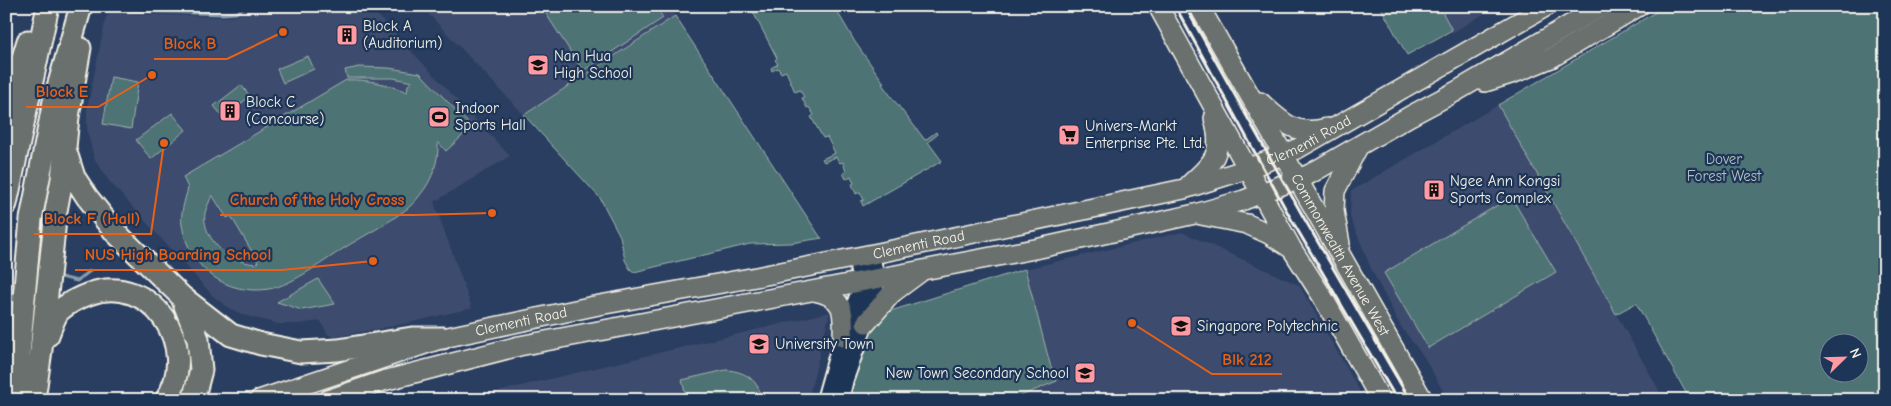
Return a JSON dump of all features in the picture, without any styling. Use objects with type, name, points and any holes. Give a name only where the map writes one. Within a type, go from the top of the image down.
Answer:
[{"type":"highway","points":[[6,113],[32,26],[40,6]]},
{"type":"highway","points":[[6,204],[48,6]]},
{"type":"highway","points":[[34,400],[68,117],[80,55],[79,13]]},
{"type":"highway","points":[[15,400],[31,219],[54,102],[79,13]]},
{"type":"highway","points":[[65,149],[74,177],[92,204],[132,250],[182,297],[231,335],[261,344],[301,352],[338,350],[412,338],[443,338]]},
{"type":"highway","points":[[41,350],[58,312],[75,298],[97,291],[118,289],[141,297],[158,310],[168,324],[178,353],[176,377],[166,400]]},
{"type":"highway","points":[[182,297],[198,339],[200,370],[193,400]]},
{"type":"main road","points":[[1158,6],[1292,249],[1322,296],[1381,400]]},
{"type":"main road","name":"Commonwealth Avenue West","points":[[1199,6],[1424,400]]},
{"type":"main road","name":"Clementi Road","points":[[259,400],[443,338],[604,304],[756,278],[1184,189],[1248,169],[1283,155],[1345,123],[1547,6]]},
{"type":"main road","name":"Clementi Road","points":[[328,400],[384,381],[519,346],[1040,248],[1195,214],[1262,194],[1297,180],[1455,92],[1602,6]]},
{"type":"main road","points":[[1574,22],[1633,6]]},
{"type":"main road","name":"Clementi Road","points":[[1455,92],[1520,71],[1551,58],[1639,6]]},
{"type":"main road","points":[[1246,90],[1281,122],[1298,130],[1314,132],[1345,123]]},
{"type":"main road","points":[[1184,189],[1210,165],[1217,148],[1219,139],[1208,99]]},
{"type":"main road","points":[[1342,258],[1334,198],[1337,186],[1358,146]]},
{"type":"main road","points":[[1195,214],[1247,224],[1269,234],[1292,249]]},
{"type":"main road","points":[[866,323],[892,293],[922,270]]},
{"type":"main road","points":[[813,291],[830,295],[840,304],[844,320],[843,337]]},
{"type":"street","points":[[840,400],[845,379],[875,294],[868,281],[864,256]]},
{"type":"street","points":[[825,400],[843,337],[868,281]]},
{"type":"shaded area","points":[[251,6],[369,6],[510,156],[434,202],[472,308],[404,324],[334,337],[327,334],[321,321],[278,324],[243,315],[227,307],[213,296],[109,181],[94,158],[87,125],[87,109],[106,17],[111,13],[224,17],[236,16]]},
{"type":"shaded area","name":"Nan Hua High School","points":[[421,6],[669,6],[675,16],[524,115]]},
{"type":"shaded area","points":[[1437,6],[1497,6],[1452,33]]},
{"type":"shaded area","points":[[1498,105],[1659,390],[1656,400],[1448,400],[1424,357],[1401,327],[1372,271],[1350,217],[1351,191]]},
{"type":"shaded area","name":"Singapore Polytechnic","points":[[1182,232],[1299,285],[1365,400],[1011,400],[1057,381],[1050,364],[1025,269]]},
{"type":"shaded area","name":"University Town","points":[[830,312],[808,400],[463,400],[562,376]]},
{"type":"green space","points":[[541,6],[656,6],[663,18],[583,71]]},
{"type":"green space","points":[[748,6],[834,6],[855,42],[884,83],[882,84],[925,140],[936,132],[937,135],[928,142],[942,161],[863,206],[861,201],[864,200],[860,192],[856,194],[851,176],[846,179],[843,173],[846,172],[843,162],[840,163],[836,157],[824,162],[822,159],[835,153],[827,137],[823,138],[811,117],[814,115],[809,107],[807,108],[800,90],[795,92],[786,71],[781,73],[778,68],[772,71],[771,68],[778,64],[775,60],[777,58],[752,10]]},
{"type":"green space","points":[[1380,6],[1439,6],[1452,30],[1407,55]]},
{"type":"green space","name":"Dover Forest West","points":[[1666,6],[1885,6],[1885,400],[1690,400],[1636,303],[1616,314],[1498,105]]},
{"type":"green space","points":[[675,16],[822,238],[791,243],[750,244],[634,272],[625,260],[620,236],[600,198],[524,115]]},
{"type":"green space","points":[[308,56],[314,69],[283,83],[277,69]]},
{"type":"green space","points":[[359,67],[389,68],[420,73],[472,127],[446,151],[438,142],[436,163],[431,177],[417,199],[408,208],[299,277],[269,289],[253,290],[238,288],[212,276],[192,254],[186,240],[182,216],[188,188],[183,177],[346,80],[378,83],[407,92],[408,85],[412,82],[394,78],[347,78],[345,70]],"holes":[[[212,195],[227,218],[231,216],[258,262],[255,264],[243,262],[230,256],[213,241],[206,227],[205,220]]]},
{"type":"green space","points":[[111,77],[138,82],[131,129],[103,124]]},
{"type":"green space","points":[[241,85],[250,96],[224,118],[214,106]]},
{"type":"green space","points":[[172,113],[186,130],[151,159],[136,140]]},
{"type":"green space","points":[[1511,197],[1556,272],[1428,348],[1384,273]]},
{"type":"green space","points":[[1025,269],[1050,364],[1057,381],[1011,400],[844,400],[853,364],[884,313]]},
{"type":"green space","points":[[318,279],[335,304],[302,310],[277,302]]},
{"type":"green space","points":[[726,370],[739,372],[750,378],[758,387],[762,400],[687,400],[682,380]]},
{"type":"waterway","points":[[105,10],[223,14],[236,13],[246,6]]},
{"type":"waterway","points":[[57,276],[77,281],[90,271]]},
{"type":"railway","points":[[1175,6],[1291,219],[1397,400]]},
{"type":"railway","points":[[1185,6],[1304,218],[1410,400]]},
{"type":"place","name":"Block B","points":[[283,32]]},
{"type":"place","name":"Block A (Auditorium)","points":[[347,35]]},
{"type":"place","name":"Nan Hua High School","points":[[538,65]]},
{"type":"place","name":"Block E","points":[[152,75]]},
{"type":"place","name":"Block C (Concourse)","points":[[230,111]]},
{"type":"place","name":"Indoor Sports Hall","points":[[439,117]]},
{"type":"place","name":"Univers-Markt Enterprise Pte. Ltd.","points":[[1069,135]]},
{"type":"place","name":"Block F (Hall)","points":[[164,143]]},
{"type":"place","name":"Ngee Ann Kongsi Sports Complex","points":[[1434,190]]},
{"type":"place","name":"Church of the Holy Cross","points":[[492,213]]},
{"type":"place","name":"NUS High Boarding School","points":[[373,261]]},
{"type":"place","name":"Blk 212","points":[[1132,323]]},
{"type":"place","name":"Singapore Polytechnic","points":[[1181,326]]},
{"type":"place","name":"University Town","points":[[759,344]]},
{"type":"place","name":"New Town Secondary School","points":[[1085,373]]}]
